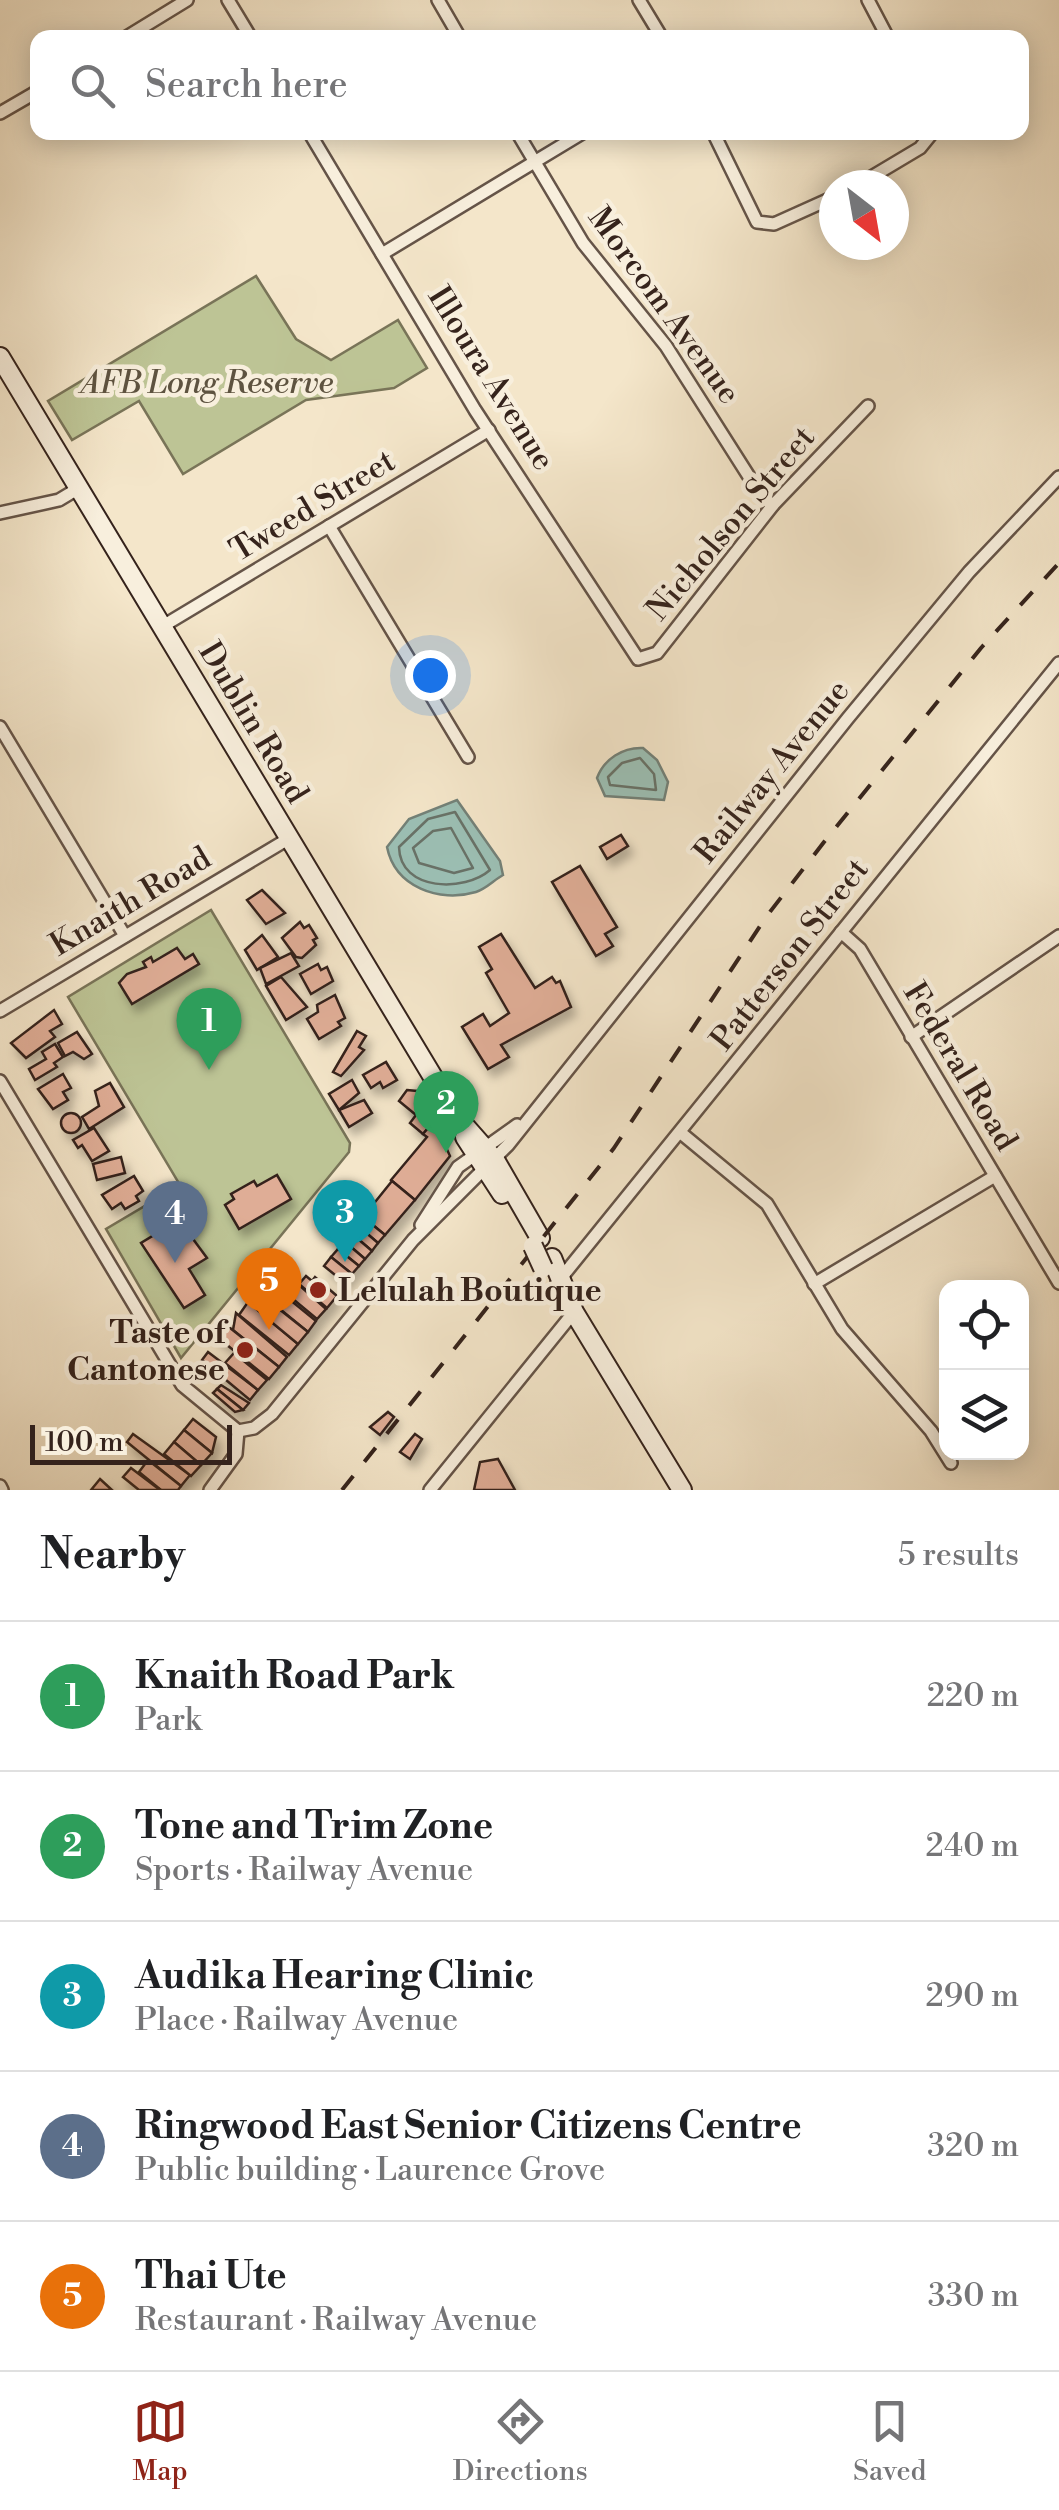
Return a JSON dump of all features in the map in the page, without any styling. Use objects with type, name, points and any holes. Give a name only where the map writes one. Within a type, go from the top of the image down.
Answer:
[{"type":"main road","name":"Dublin Road","points":[[0,357],[682,1490]]},
{"type":"street","points":[[138,30],[187,0]]},
{"type":"street","points":[[228,0],[246,30]]},
{"type":"street","points":[[438,0],[455,30]]},
{"type":"street","points":[[639,0],[657,30]]},
{"type":"street","points":[[868,0],[884,30]]},
{"type":"street","points":[[0,113],[30,96]]},
{"type":"street","name":"Illoura Avenue","points":[[313,140],[630,652]]},
{"type":"street","name":"Morcom Avenue","points":[[522,140],[584,242],[666,346],[762,497],[774,505]]},
{"type":"street","points":[[382,254],[571,140]]},
{"type":"street","points":[[717,140],[757,222],[774,224],[819,204]]},
{"type":"street","points":[[883,170],[927,140]]},
{"type":"street","name":"Nicholson Street","points":[[630,652],[645,660],[657,652],[774,505],[868,406]]},
{"type":"street","name":"Tweed Street","points":[[163,626],[489,430]]},
{"type":"street","name":"Railway Avenue","points":[[238,1431],[254,1428],[272,1414],[413,1240],[458,1167],[484,1157],[535,1109],[957,587],[1059,477]]},
{"type":"street","points":[[0,514],[59,500],[79,488]]},
{"type":"street","points":[[329,526],[468,757]]},
{"type":"street","name":"Patterson Street","points":[[558,1282],[1059,663]]},
{"type":"street","points":[[0,726],[125,936]]},
{"type":"street","name":"Knaith Road","points":[[0,1011],[288,839]]},
{"type":"street","name":"Federal Road","points":[[841,932],[860,949],[1059,1283]]},
{"type":"street","points":[[912,1037],[1059,936]]},
{"type":"street","points":[[0,1081],[182,1384],[238,1431],[236,1454],[210,1490]]},
{"type":"street","points":[[682,1133],[767,1204],[848,1337],[932,1431],[951,1463]]},
{"type":"street","points":[[814,1284],[994,1176]]},
{"type":"street","points":[[430,1490],[573,1311]]},
{"type":"green space","name":"AFB Long Reserve","points":[[256,276],[296,339],[331,360],[398,320],[427,368],[394,388],[306,400],[183,474],[139,401],[72,440],[48,401]]},
{"type":"green space","points":[[211,910],[350,1143],[349,1152],[181,1358],[106,1229],[180,1185],[68,997]]},
{"type":"water","points":[[643,748],[657,760],[668,782],[664,800],[605,796],[597,778],[604,765],[622,752]]},
{"type":"water","points":[[457,800],[500,861],[503,875],[483,889],[462,895],[421,889],[399,872],[387,847],[409,819]]},
{"type":"building","points":[[621,835],[628,846],[607,859],[600,847]]},
{"type":"building","points":[[580,866],[617,927],[605,934],[613,946],[596,956],[552,882]]},
{"type":"building","points":[[262,890],[285,913],[266,924],[247,900]]},
{"type":"building","points":[[300,922],[304,928],[309,925],[317,938],[313,940],[316,945],[302,958],[296,957],[282,938]]},
{"type":"building","points":[[501,934],[535,988],[552,977],[556,983],[560,981],[571,1007],[501,1045],[509,1057],[488,1069],[462,1027],[483,1014],[490,1026],[509,1013],[486,973],[492,969],[479,947]]},
{"type":"building","points":[[262,935],[278,957],[257,970],[245,950]]},
{"type":"building","points":[[177,948],[185,959],[193,954],[199,964],[132,1004],[119,983],[127,974],[146,967],[143,962],[151,957],[153,962]]},
{"type":"building","points":[[291,953],[299,966],[266,984],[260,968]]},
{"type":"building","points":[[318,964],[321,970],[327,967],[333,981],[311,994],[300,974]]},
{"type":"building","points":[[281,977],[307,1007],[286,1020],[266,986]]},
{"type":"building","points":[[335,995],[345,1018],[338,1022],[341,1026],[319,1039],[307,1019],[318,1012],[317,1005]]},
{"type":"building","points":[[54,1010],[62,1024],[50,1031],[55,1037],[26,1058],[11,1043]]},
{"type":"building","points":[[357,1031],[366,1036],[359,1047],[364,1050],[341,1076],[333,1072]]},
{"type":"building","points":[[77,1032],[92,1054],[84,1059],[73,1052],[65,1056],[58,1043]]},
{"type":"building","points":[[55,1044],[63,1057],[54,1063],[57,1067],[35,1080],[29,1069],[46,1059],[42,1052]]},
{"type":"building","points":[[386,1062],[397,1080],[383,1088],[380,1082],[371,1088],[363,1075]]},
{"type":"building","points":[[63,1074],[71,1088],[63,1092],[68,1100],[53,1109],[38,1089]]},
{"type":"building","points":[[352,1080],[359,1093],[339,1110],[329,1094]]},
{"type":"building","points":[[110,1083],[124,1107],[89,1129],[82,1117],[99,1106],[95,1091]]},
{"type":"building","points":[[407,1090],[417,1091],[434,1121],[423,1134],[410,1123],[416,1115],[399,1101]]},
{"type":"building","points":[[364,1100],[372,1113],[349,1127],[339,1110]]},
{"type":"building","points":[[71,1113],[81,1123],[71,1133],[61,1123]]},
{"type":"building","points":[[434,1121],[450,1156],[415,1200],[391,1180],[427,1137],[423,1134]]},
{"type":"building","points":[[94,1128],[109,1151],[92,1161],[82,1145],[78,1148],[73,1140]]},
{"type":"building","points":[[121,1157],[125,1173],[97,1180],[93,1164]]},
{"type":"building","points":[[277,1175],[291,1199],[239,1229],[225,1205],[234,1199],[231,1194],[254,1181],[257,1186]]},
{"type":"building","points":[[134,1176],[143,1191],[136,1196],[139,1201],[125,1209],[121,1203],[112,1209],[102,1195]]},
{"type":"building","points":[[392,1181],[415,1200],[385,1235],[363,1217]]},
{"type":"building","points":[[363,1217],[385,1235],[378,1243],[357,1225]]},
{"type":"building","points":[[179,1220],[207,1258],[189,1269],[205,1295],[184,1308],[141,1243]]},
{"type":"building","points":[[357,1225],[378,1243],[372,1251],[351,1233]]},
{"type":"building","points":[[351,1233],[372,1251],[365,1259],[344,1241]]},
{"type":"building","points":[[344,1241],[365,1259],[359,1266],[338,1249]]},
{"type":"building","points":[[338,1249],[359,1266],[352,1274],[331,1257]]},
{"type":"building","points":[[331,1257],[352,1274],[345,1283],[324,1266]]},
{"type":"building","points":[[280,1268],[326,1309],[317,1319],[270,1280]]},
{"type":"building","name":"Lelulah Boutique","points":[[306,1276],[312,1281],[315,1277],[337,1296],[327,1308],[299,1284]]},
{"type":"building","points":[[273,1286],[316,1321],[308,1332],[264,1296]]},
{"type":"building","points":[[248,1302],[298,1344],[289,1355],[239,1315]]},
{"type":"building","points":[[279,1309],[308,1332],[298,1344],[269,1320]]},
{"type":"building","points":[[236,1313],[287,1357],[279,1367],[233,1330]]},
{"type":"building","name":"Taste of Cantonese","points":[[220,1320],[279,1367],[269,1379],[211,1332]]},
{"type":"building","points":[[208,1352],[258,1390],[250,1400],[202,1360]]},
{"type":"building","points":[[234,1353],[267,1380],[258,1390],[225,1363]]},
{"type":"building","points":[[221,1385],[249,1403],[243,1410],[217,1389]]},
{"type":"building","points":[[217,1389],[243,1410],[235,1412],[213,1393]]},
{"type":"building","points":[[388,1412],[394,1417],[380,1435],[370,1427]]},
{"type":"building","points":[[193,1419],[216,1437],[212,1453],[184,1430]]},
{"type":"building","points":[[184,1430],[212,1453],[201,1465],[174,1442]]},
{"type":"building","points":[[133,1434],[190,1475],[181,1486],[127,1442]]},
{"type":"building","points":[[415,1434],[422,1439],[410,1459],[400,1452]]},
{"type":"building","points":[[174,1442],[201,1465],[191,1476],[164,1454]]},
{"type":"building","points":[[498,1459],[515,1490],[474,1490],[480,1462]]},
{"type":"building","points":[[148,1460],[181,1486],[178,1490],[161,1490],[139,1472]]},
{"type":"building","points":[[131,1468],[161,1490],[139,1490],[123,1477]]},
{"type":"building","points":[[100,1479],[112,1490],[91,1490]]},
{"type":"railway","points":[[342,1490],[614,1148],[766,917],[824,842],[981,648],[1059,563]]},
{"type":"place","name":"Knaith Road Park","points":[[209,1070]]},
{"type":"place","name":"Tone and Trim Zone","points":[[446,1153]]},
{"type":"place","name":"Audika Hearing Clinic","points":[[345,1262]]},
{"type":"place","name":"Ringwood East Senior Citizens Centre","points":[[175,1263]]},
{"type":"place","name":"Lelulah Boutique","points":[[318,1290]]},
{"type":"place","name":"Thai Ute","points":[[269,1330]]},
{"type":"place","name":"Taste of Cantonese","points":[[245,1350]]}]
